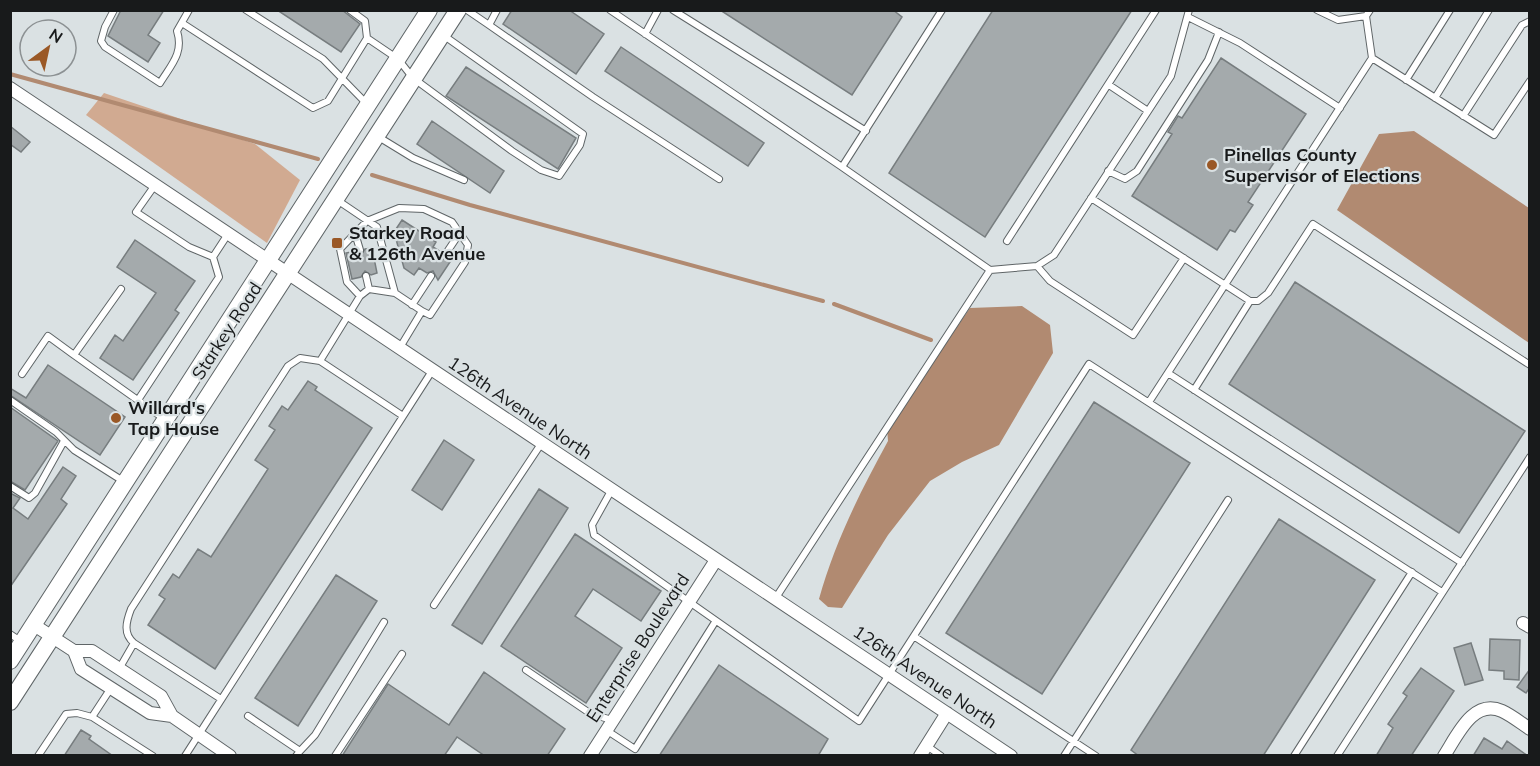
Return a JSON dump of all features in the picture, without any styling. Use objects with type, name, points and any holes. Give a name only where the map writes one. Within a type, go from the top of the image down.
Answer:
[{"type":"main road","name":"Starkey Road","points":[[10,661],[17,638],[34,625],[429,10]]},
{"type":"main road","name":"Starkey Road","points":[[10,702],[458,10]]},
{"type":"street","name":"126th Avenue North","points":[[10,88],[1011,756]]},
{"type":"street","name":"Enterprise Boulevard","points":[[590,756],[716,560]]},
{"type":"street","points":[[34,625],[74,651],[92,651],[161,696],[172,716]]},
{"type":"street","points":[[74,651],[81,669],[150,713],[172,716],[230,756]]},
{"type":"street","points":[[1444,756],[1468,719],[1482,710],[1501,710],[1530,729]]},
{"type":"street","points":[[923,751],[947,713]]},
{"type":"lane","points":[[114,10],[101,41],[105,47],[160,83],[178,55],[180,43],[177,31],[189,10]]},
{"type":"lane","points":[[246,10],[323,59],[369,105]]},
{"type":"lane","points":[[182,22],[313,108],[328,101],[341,76],[367,38],[365,21],[350,10]]},
{"type":"lane","points":[[467,10],[584,91],[719,179]]},
{"type":"lane","points":[[489,25],[497,10]]},
{"type":"lane","points":[[610,10],[990,270],[1037,266],[1054,255],[1171,76],[1188,14],[1340,108]]},
{"type":"lane","points":[[645,34],[658,10]]},
{"type":"lane","points":[[673,10],[866,131]]},
{"type":"lane","points":[[842,167],[942,10]]},
{"type":"lane","points":[[1007,241],[1156,10]]},
{"type":"lane","points":[[1149,402],[1372,58],[1368,13],[1338,20],[1317,10]]},
{"type":"lane","points":[[1406,80],[1450,10]]},
{"type":"lane","points":[[1435,98],[1489,10]]},
{"type":"lane","points":[[1463,116],[1522,26],[1530,21]]},
{"type":"lane","points":[[1108,171],[1125,179],[1137,171],[1208,60],[1219,32]]},
{"type":"lane","points":[[367,38],[398,59],[413,78],[512,151],[554,176],[559,176],[580,146],[583,134],[442,34]]},
{"type":"lane","points":[[1372,58],[1494,135],[1530,81]]},
{"type":"lane","points":[[1108,85],[1148,111]]},
{"type":"lane","points":[[376,136],[413,158],[464,180]]},
{"type":"lane","points":[[155,185],[136,212],[189,247],[213,257]]},
{"type":"lane","points":[[1091,198],[1250,301],[1258,301],[1268,293],[1313,224],[1530,365]]},
{"type":"lane","points":[[335,199],[377,227],[395,293]]},
{"type":"lane","points":[[320,362],[360,296],[369,289],[395,293],[430,315],[465,262],[468,245],[461,231],[452,222],[424,209],[399,208],[368,220],[340,249],[348,282],[360,296]]},
{"type":"lane","points":[[445,255],[461,231]]},
{"type":"lane","points":[[355,233],[360,250]]},
{"type":"lane","points":[[138,400],[219,277],[213,257],[228,234]]},
{"type":"lane","points":[[1037,266],[1050,281],[1132,335],[1184,258]]},
{"type":"lane","points":[[775,600],[990,270]]},
{"type":"lane","points":[[366,276],[369,289]]},
{"type":"lane","points":[[412,305],[431,276]]},
{"type":"lane","points":[[74,355],[121,289]]},
{"type":"lane","points":[[1194,390],[1250,301]]},
{"type":"lane","points":[[399,349],[422,311]]},
{"type":"lane","points":[[22,374],[48,336],[166,420]]},
{"type":"lane","points":[[221,699],[134,643],[126,633],[126,624],[131,609],[288,366],[300,358],[320,362],[404,416]]},
{"type":"lane","points":[[611,491],[592,525],[594,535],[859,721],[1089,364],[1442,592]]},
{"type":"lane","points":[[185,756],[432,371]]},
{"type":"lane","points":[[1168,373],[1462,563]]},
{"type":"lane","points":[[10,400],[56,432],[64,441],[126,483]]},
{"type":"lane","points":[[10,486],[29,498],[35,493],[64,441]]},
{"type":"lane","points":[[434,605],[542,444]]},
{"type":"lane","points":[[1337,756],[1530,457]]},
{"type":"lane","points":[[1064,756],[1228,500]]},
{"type":"lane","points":[[1294,756],[1412,572]]},
{"type":"lane","points":[[248,716],[298,753],[315,735],[384,622]]},
{"type":"lane","points":[[526,670],[609,725],[635,749],[715,622]]},
{"type":"lane","points":[[915,637],[1096,756]]},
{"type":"lane","points":[[119,669],[134,643]]},
{"type":"lane","points":[[335,756],[402,654]]},
{"type":"lane","points":[[93,717],[111,688]]},
{"type":"lane","points":[[38,756],[66,714],[77,713],[93,717],[153,756]]},
{"type":"lane","points":[[923,751],[941,756]]},
{"type":"shaded area","points":[[104,93],[255,144],[300,180],[267,243],[86,115]]},
{"type":"shaded area","points":[[1414,131],[1529,208],[1529,343],[1337,210],[1379,134]]},
{"type":"shaded area","points":[[1022,306],[1050,325],[1053,353],[999,445],[962,462],[930,481],[888,535],[842,608],[828,607],[819,599],[825,578],[849,518],[888,441],[887,428],[970,308]]},
{"type":"building","points":[[121,10],[164,10],[148,35],[160,43],[148,62],[108,36]]},
{"type":"building","points":[[277,10],[342,10],[360,24],[341,52]]},
{"type":"building","points":[[512,10],[569,10],[604,34],[576,74],[503,24]]},
{"type":"building","points":[[720,10],[893,10],[902,17],[852,95]]},
{"type":"building","points":[[993,10],[1132,10],[985,237],[889,173]]},
{"type":"building","points":[[621,47],[764,143],[748,166],[605,71]]},
{"type":"building","name":"Pinellas County Supervisor of Elections","points":[[1221,58],[1306,114],[1248,202],[1253,205],[1235,232],[1230,230],[1217,250],[1132,196],[1172,134],[1168,132],[1178,116],[1182,118]]},
{"type":"building","points":[[466,67],[576,138],[558,169],[446,96]]},
{"type":"building","points":[[432,121],[504,171],[490,193],[417,144]]},
{"type":"building","points":[[10,126],[30,142],[21,152],[10,144]]},
{"type":"building","points":[[402,220],[436,242],[433,247],[441,252],[442,259],[452,259],[438,280],[433,271],[427,273],[419,268],[414,275],[404,268],[394,232]]},
{"type":"building","points":[[135,240],[195,281],[175,310],[179,313],[133,380],[100,358],[115,335],[123,341],[156,293],[117,267]]},
{"type":"building","points":[[372,248],[377,273],[371,275],[365,271],[361,277],[352,279],[346,253],[355,251],[361,255],[365,249]]},
{"type":"building","points":[[1295,282],[1525,431],[1459,533],[1229,384]]},
{"type":"building","points":[[48,365],[125,417],[100,455],[10,395],[10,388],[26,398]]},
{"type":"building","points":[[308,381],[317,387],[315,390],[372,428],[215,669],[148,625],[165,599],[159,595],[173,574],[179,578],[198,549],[211,557],[268,469],[255,460],[275,430],[269,426],[282,406],[288,410]]},
{"type":"building","points":[[1094,402],[1190,463],[1042,694],[946,633]]},
{"type":"building","points":[[10,407],[58,441],[25,490],[10,481]]},
{"type":"building","points":[[444,440],[474,460],[442,510],[412,490]]},
{"type":"building","points":[[63,467],[76,476],[61,499],[67,504],[10,587],[10,493],[20,498],[13,508],[28,519]]},
{"type":"building","points":[[539,489],[568,508],[482,644],[452,625]]},
{"type":"building","points":[[1279,519],[1375,580],[1263,756],[1139,756],[1131,750]]},
{"type":"building","points":[[575,534],[661,591],[641,621],[593,589],[575,616],[622,648],[586,703],[501,646]]},
{"type":"building","points":[[336,575],[377,601],[298,726],[255,698]]},
{"type":"building","points":[[1490,639],[1520,640],[1519,680],[1504,679],[1504,671],[1489,670]]},
{"type":"building","points":[[1471,643],[1483,680],[1465,685],[1454,648]]},
{"type":"building","points":[[719,665],[828,739],[818,756],[659,756]]},
{"type":"building","points":[[1421,668],[1454,691],[1411,756],[1376,756],[1393,728],[1388,724],[1407,696],[1403,693]]},
{"type":"building","points":[[1530,669],[1530,687],[1526,693],[1517,687]]},
{"type":"building","points":[[484,672],[565,729],[547,756],[485,756],[457,737],[444,756],[342,756],[388,684],[449,725]]},
{"type":"building","points":[[81,730],[91,736],[89,739],[113,756],[64,756]]},
{"type":"building","points":[[1484,738],[1502,749],[1507,741],[1528,756],[1473,756]]},
{"type":"waterway","points":[[10,74],[318,159]]},
{"type":"waterway","points":[[372,175],[470,205],[823,301]]},
{"type":"waterway","points":[[834,304],[931,340]]},
{"type":"place","name":"Pinellas County Supervisor of Elections","points":[[1212,165]]},
{"type":"place","name":"Starkey Road & 126th Avenue","points":[[337,243]]},
{"type":"place","name":"Willard's Tap House","points":[[116,418]]}]
